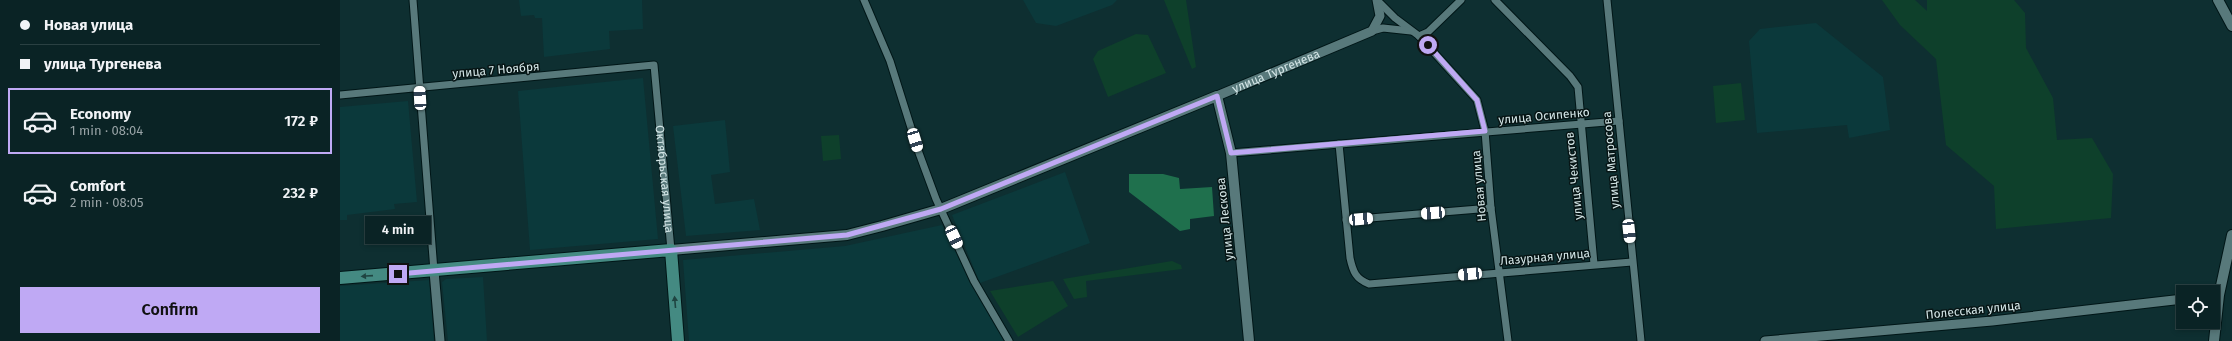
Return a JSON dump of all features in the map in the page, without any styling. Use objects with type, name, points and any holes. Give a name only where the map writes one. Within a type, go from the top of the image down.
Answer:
[{"type":"main road","points":[[2218,0],[2232,26]]},
{"type":"main road","name":"улица Тургенева","points":[[340,278],[847,235],[941,209],[1217,96]]},
{"type":"main road","name":"улица Лескова","points":[[1217,96],[1231,153],[1250,341]]},
{"type":"main road","points":[[2219,285],[2232,235]]},
{"type":"main road","name":"Октябрьская улица","points":[[671,250],[678,341]]},
{"type":"main road","points":[[2214,341],[2215,329]]},
{"type":"street","points":[[413,0],[440,341]]},
{"type":"street","points":[[864,0],[890,61],[919,153],[941,209],[974,281],[1009,341]]},
{"type":"street","points":[[1372,31],[1380,16],[1377,0]]},
{"type":"street","name":"Новая улица","points":[[1377,0],[1411,32],[1419,36],[1477,100],[1485,131],[1491,208],[1508,341]]},
{"type":"street","points":[[1419,36],[1428,32],[1461,0]]},
{"type":"street","name":"улица Чекистов","points":[[1495,0],[1570,76],[1578,87],[1580,124],[1594,264]]},
{"type":"street","name":"улица Матросова","points":[[1607,0],[1641,341]]},
{"type":"street","points":[[1372,31],[1383,28],[1411,32]]},
{"type":"street","name":"улица Тургенева","points":[[1217,96],[1372,31]]},
{"type":"street","name":"улица 7 Ноября","points":[[340,95],[419,89],[654,65]]},
{"type":"street","name":"Октябрьская улица","points":[[654,65],[671,250]]},
{"type":"street","name":"улица Осипенко","points":[[1231,153],[1619,121]]},
{"type":"street","name":"Лазурная улица","points":[[1339,144],[1352,267],[1360,280],[1369,284],[1632,262]]},
{"type":"street","points":[[1346,220],[1491,208]]},
{"type":"street","name":"Полесская улица","points":[[1765,341],[1992,321],[2176,300]]},
{"type":"shaded area","points":[[519,0],[642,0],[643,29],[609,31],[610,49],[544,57],[542,18],[535,18],[534,15],[521,16]]},
{"type":"shaded area","points":[[1023,0],[1117,0],[1112,5],[1056,26],[1036,23]]},
{"type":"shaded area","points":[[1816,23],[1883,77],[1890,130],[1849,138],[1847,125],[1757,133],[1749,41],[1760,29]]},
{"type":"shaded area","points":[[643,78],[658,239],[530,250],[518,91]]},
{"type":"shaded area","points":[[408,101],[417,202],[394,204],[395,209],[347,215],[347,220],[340,220],[340,107]]},
{"type":"shaded area","points":[[725,120],[730,172],[711,175],[715,204],[754,199],[760,230],[686,236],[673,126]]},
{"type":"shaded area","points":[[1065,172],[1090,243],[980,283],[952,215]]},
{"type":"shaded area","points":[[942,225],[1005,341],[689,341],[683,260],[845,246]]},
{"type":"shaded area","points":[[483,277],[487,341],[448,341],[442,282],[446,279]]},
{"type":"shaded area","points":[[429,280],[434,341],[340,341],[340,286]]},
{"type":"green space","points":[[1164,0],[1186,0],[1196,67],[1192,69]]},
{"type":"green space","points":[[1882,0],[1915,0],[1927,11],[1927,0],[2014,0],[2025,13],[2026,48],[2053,98],[2057,140],[2092,138],[2113,174],[2111,218],[1996,229],[1994,186],[1946,145],[1936,59],[1900,25]]},
{"type":"green space","points":[[1136,34],[1148,35],[1166,73],[1108,97],[1093,59],[1098,51]]},
{"type":"green space","points":[[1741,83],[1745,120],[1716,123],[1713,86]]},
{"type":"green space","points":[[839,135],[841,159],[823,161],[821,136]]},
{"type":"green space","points":[[1129,174],[1163,174],[1179,178],[1180,189],[1212,187],[1214,216],[1190,219],[1190,229],[1180,231],[1129,192]]},
{"type":"green space","points":[[1172,261],[1181,265],[1182,269],[1086,281],[1087,297],[1074,299],[1063,279]]},
{"type":"green space","points":[[1053,281],[1068,306],[1018,337],[990,291]]},
{"type":"route","points":[[398,274],[774,240],[847,235],[941,209],[1217,96],[1231,153],[1485,131],[1485,126],[1477,100],[1428,45]]}]
